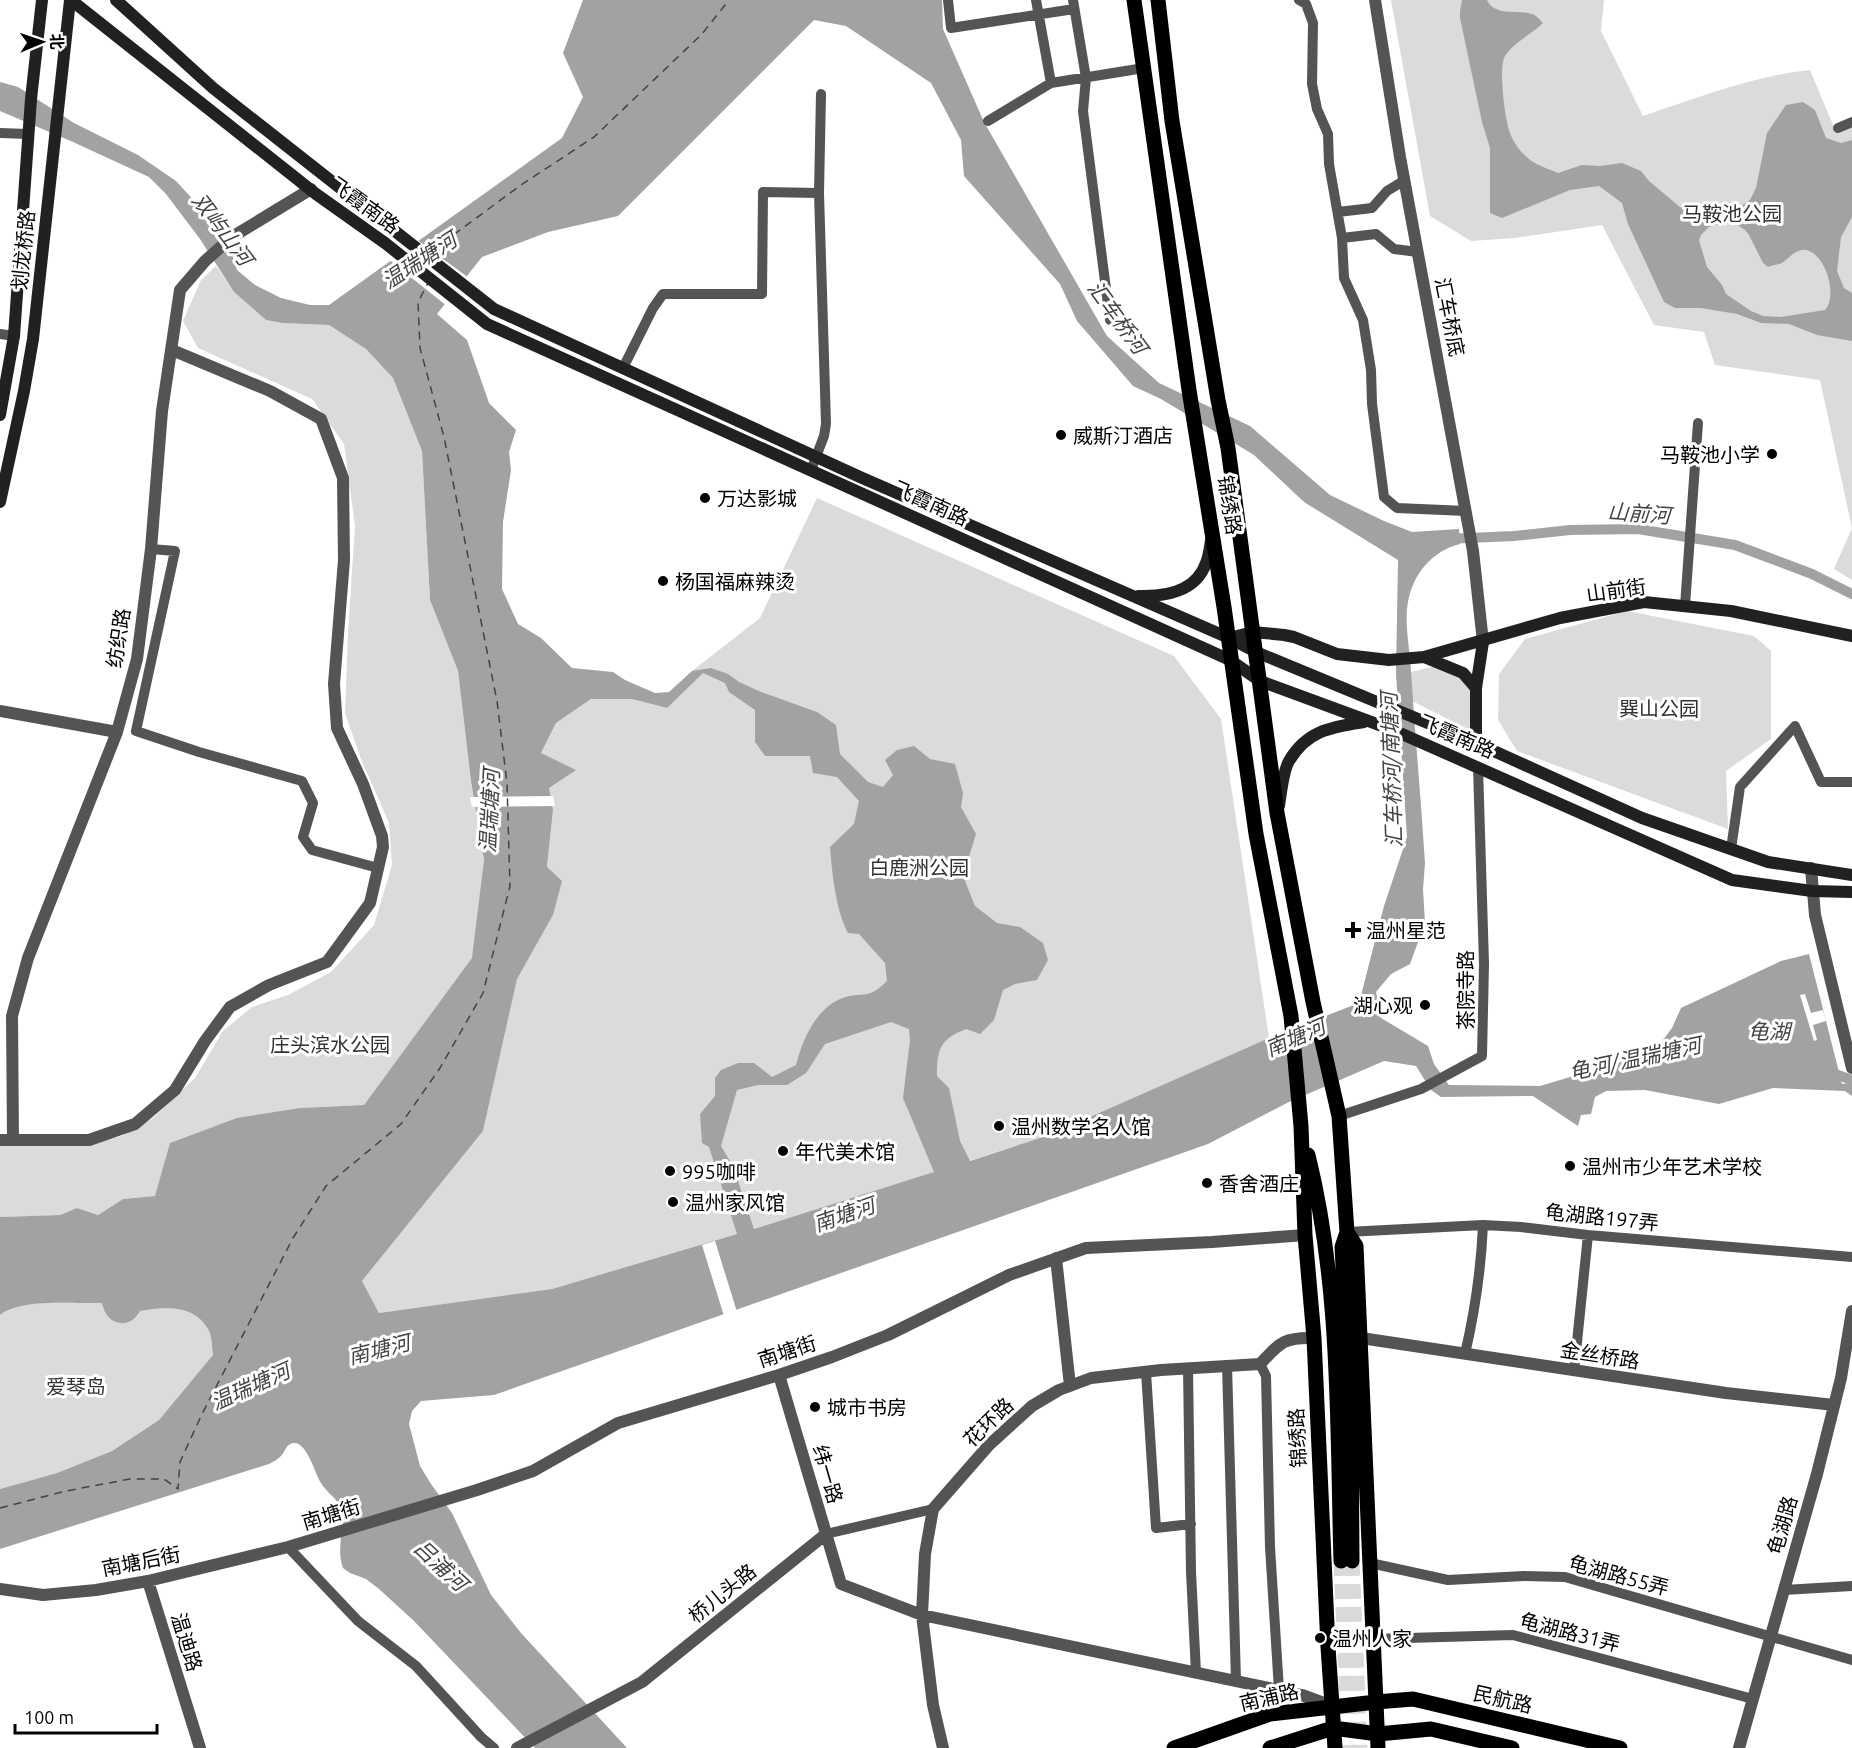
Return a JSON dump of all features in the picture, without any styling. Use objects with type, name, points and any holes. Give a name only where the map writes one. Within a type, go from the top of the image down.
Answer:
[{"type":"main road","name":"划龙桥路","points":[[0,415],[14,336],[28,134],[42,0]]},
{"type":"main road","name":"划龙桥路","points":[[0,502],[33,339],[70,0]]},
{"type":"main road","name":"飞霞南路","points":[[70,0],[487,324],[1230,660],[1260,681],[1366,722],[1393,730],[1732,880],[1812,891],[1852,892]]},
{"type":"main road","name":"飞霞南路","points":[[116,0],[213,88],[494,309],[816,457],[1229,638],[1256,652],[1476,743],[1642,818],[1768,862],[1852,875]]},
{"type":"main road","name":"锦绣路","points":[[1134,0],[1256,834],[1291,1016],[1301,1126],[1305,1235],[1314,1338],[1335,1748]]},
{"type":"main road","name":"锦绣路","points":[[1158,0],[1172,121],[1227,448],[1277,813],[1313,1002],[1338,1116],[1347,1232],[1342,1246],[1351,1408],[1346,1561],[1333,1306],[1317,1190],[1301,1126]]},
{"type":"main road","points":[[1131,596],[1166,595],[1191,584],[1206,564],[1213,532]]},
{"type":"main road","name":"山前街","points":[[1229,638],[1253,632],[1294,637],[1337,654],[1389,660],[1423,657],[1483,642],[1560,618],[1644,602],[1731,611],[1852,636]]},
{"type":"main road","points":[[1476,743],[1476,688],[1483,642]]},
{"type":"main road","name":"山前街","points":[[1423,657],[1463,673],[1476,688]]},
{"type":"main road","points":[[1277,813],[1288,762],[1306,740],[1325,728],[1366,722]]},
{"type":"main road","name":"锦绣路","points":[[1347,1232],[1356,1246],[1378,1741]]},
{"type":"main road","name":"民航路","points":[[1376,1702],[1413,1699],[1620,1748]]},
{"type":"main road","name":"南浦路","points":[[1174,1748],[1270,1714],[1376,1702]]},
{"type":"main road","points":[[1270,1748],[1334,1728],[1378,1741],[1431,1729],[1512,1748]]},
{"type":"street","points":[[948,0],[951,28],[1039,13],[1073,4],[1086,78],[1083,111],[1110,320]]},
{"type":"street","points":[[1036,0],[1051,83]]},
{"type":"street","points":[[1299,0],[1306,4],[1313,23],[1312,84],[1317,109],[1328,134],[1329,164],[1342,238],[1344,278],[1362,320],[1371,370],[1372,405],[1384,497],[1397,508],[1467,515]]},
{"type":"street","name":"汇车桥底","points":[[1375,0],[1405,180],[1467,515],[1483,642]]},
{"type":"street","points":[[988,121],[1051,83],[1144,68]]},
{"type":"street","points":[[811,470],[824,436],[826,424],[819,193],[821,94]]},
{"type":"street","points":[[1838,128],[1852,122]]},
{"type":"street","points":[[0,133],[28,134]]},
{"type":"street","points":[[1338,212],[1372,208],[1388,191],[1405,180]]},
{"type":"street","name":"纺织路","points":[[6,1140],[12,1016],[17,997],[28,958],[117,732],[137,659],[150,549],[162,411],[180,290],[205,261],[232,237],[311,189]]},
{"type":"street","points":[[624,368],[653,308],[663,294],[762,294],[763,192],[819,193]]},
{"type":"street","points":[[1342,238],[1376,234],[1394,249],[1418,252]]},
{"type":"street","points":[[0,334],[14,336]]},
{"type":"street","points":[[6,1140],[89,1140],[135,1124],[175,1090],[205,1041],[230,1007],[269,985],[327,962],[370,903],[383,847],[382,836],[363,784],[337,728],[334,684],[344,560],[343,478],[321,419],[270,391],[172,350]]},
{"type":"street","points":[[1685,606],[1698,423]]},
{"type":"street","points":[[150,549],[175,551],[136,731],[198,752],[302,781],[313,803],[303,837],[312,850],[378,868]]},
{"type":"street","points":[[0,711],[117,732]]},
{"type":"street","points":[[1731,849],[1740,787],[1795,726],[1821,782],[1852,782]]},
{"type":"street","name":"茶院寺路","points":[[1338,1116],[1421,1089],[1482,1056],[1484,964],[1478,767]]},
{"type":"street","points":[[1811,868],[1815,915],[1852,1068]]},
{"type":"street","points":[[1465,1354],[1477,1299],[1483,1225]]},
{"type":"street","name":"龟湖路197弄","points":[[1347,1232],[1483,1225],[1852,1257]]},
{"type":"street","name":"南塘街","points":[[288,1547],[477,1491],[533,1471],[618,1423],[779,1375],[888,1335],[1009,1275],[1086,1248],[1305,1235]]},
{"type":"street","points":[[1574,1371],[1588,1235]]},
{"type":"street","points":[[1056,1258],[1070,1386]]},
{"type":"street","name":"龟湖路","points":[[1739,1748],[1841,1378],[1852,1311]]},
{"type":"street","points":[[1279,1690],[1270,1547],[1266,1376],[1260,1364],[1280,1343],[1296,1337],[1314,1338]]},
{"type":"street","name":"金丝桥路","points":[[1361,1338],[1726,1393],[1834,1405]]},
{"type":"street","name":"花环路","points":[[933,1509],[989,1444],[1032,1406],[1059,1390],[1091,1378],[1188,1368],[1260,1364]]},
{"type":"street","points":[[1227,1365],[1236,1681]]},
{"type":"street","points":[[1188,1368],[1191,1572],[1196,1673]]},
{"type":"street","points":[[1146,1372],[1156,1528],[1191,1524]]},
{"type":"street","name":"纬一路","points":[[779,1375],[841,1584],[922,1614]]},
{"type":"street","points":[[826,1534],[933,1509],[925,1554],[922,1614],[933,1705],[943,1748]]},
{"type":"street","name":"桥儿头路","points":[[517,1748],[642,1682],[826,1534]]},
{"type":"street","points":[[288,1547],[358,1621],[416,1666],[481,1737],[494,1748]]},
{"type":"street","name":"南塘后街","points":[[0,1589],[43,1595],[96,1590],[148,1581],[288,1547]]},
{"type":"street","name":"龟湖路55弄","points":[[1370,1563],[1448,1580],[1565,1576],[1852,1660]]},
{"type":"street","name":"温迪路","points":[[148,1581],[200,1748]]},
{"type":"street","points":[[1784,1590],[1852,1586]]},
{"type":"street","points":[[922,1614],[1302,1695],[1332,1706]]},
{"type":"street","name":"龟湖路31弄","points":[[1373,1639],[1513,1635],[1754,1699]]},
{"type":"green space","name":"马鞍池公园","points":[[1391,0],[1604,0],[1601,31],[1643,116],[1746,82],[1810,70],[1836,132],[1852,126],[1852,528],[1820,380],[1715,365],[1704,332],[1654,325],[1602,225],[1515,238],[1471,241],[1430,216]]},
{"type":"green space","name":"庄头滨水公园","points":[[216,266],[234,292],[266,320],[329,325],[366,349],[393,378],[422,451],[430,600],[458,671],[471,781],[484,860],[473,958],[364,1105],[300,1108],[155,1196],[123,1199],[98,1215],[77,1208],[60,1215],[0,1217],[0,1146],[91,1144],[122,1136],[153,1118],[195,1078],[223,1031],[252,1007],[288,995],[331,972],[374,925],[392,865],[389,823],[361,759],[345,713],[355,526],[344,444],[312,399],[198,348],[183,321],[201,280]]},
{"type":"green space","name":"白鹿洲公园","points":[[817,498],[1174,656],[1221,719],[1269,1038],[1049,1135],[824,1208],[552,1289],[379,1313],[362,1281],[483,1131],[517,978],[553,915],[547,867],[553,810],[541,753],[556,723],[591,699],[632,699],[667,708],[692,671],[760,618]]},
{"type":"green space","points":[[1852,528],[1852,580],[1834,569]]},
{"type":"green space","name":"巽山公园","points":[[1627,611],[1754,636],[1771,651],[1771,739],[1726,771],[1728,829],[1517,751],[1498,720],[1499,674],[1525,639]]},
{"type":"green space","points":[[1440,665],[1471,685],[1473,726],[1470,730],[1412,701],[1411,672]]},
{"type":"green space","name":"爱琴岛","points":[[103,1303],[103,1309],[137,1316],[140,1311],[160,1308],[188,1312],[203,1322],[209,1331],[213,1356],[159,1420],[112,1451],[57,1473],[0,1489],[0,1315],[21,1306],[35,1304]]},
{"type":"water","points":[[583,0],[942,0],[943,29],[984,122],[1107,336],[1159,383],[1250,426],[1330,495],[1412,532],[1459,529],[1460,544],[1441,552],[1425,565],[1414,582],[1408,602],[1407,627],[1425,863],[1423,889],[1425,923],[1410,964],[1391,974],[1376,992],[1381,1018],[1428,1046],[1434,1064],[1449,1085],[1540,1086],[1654,1052],[1672,1028],[1681,1008],[1781,961],[1809,954],[1842,1084],[1852,1082],[1852,1096],[1845,1091],[1773,1088],[1719,1104],[1645,1090],[1606,1091],[1595,1097],[1591,1114],[1581,1115],[1578,1126],[1533,1096],[1441,1097],[1431,1090],[1416,1066],[1384,1061],[1289,1102],[1208,1144],[494,1395],[421,1401],[412,1411],[409,1424],[420,1466],[452,1513],[491,1595],[521,1633],[627,1748],[535,1748],[414,1621],[366,1579],[343,1568],[340,1552],[343,1520],[341,1508],[323,1486],[306,1452],[298,1444],[289,1445],[281,1456],[269,1464],[0,1549],[0,1489],[57,1473],[112,1451],[159,1420],[213,1355],[210,1334],[203,1322],[196,1316],[179,1309],[160,1308],[140,1311],[130,1321],[124,1323],[118,1323],[108,1316],[102,1303],[34,1304],[21,1306],[0,1315],[0,1217],[60,1215],[77,1208],[98,1215],[123,1199],[155,1196],[170,1143],[237,1118],[300,1108],[364,1105],[472,958],[484,860],[471,781],[458,671],[430,600],[422,451],[393,378],[366,349],[329,325],[266,320],[234,292],[200,239],[166,194],[149,177],[0,111],[0,82],[18,87],[74,123],[138,155],[176,181],[210,218],[232,254],[237,270],[255,285],[281,298],[310,305],[329,305],[562,138],[583,97],[563,53]],"holes":[[[814,20],[846,26],[931,83],[961,140],[964,176],[1060,284],[1077,321],[1133,386],[1161,399],[1254,455],[1304,502],[1398,560],[1396,674],[1407,837],[1384,906],[1359,1003],[1269,1038],[1049,1135],[970,1161],[960,1141],[949,1088],[937,1076],[939,1052],[945,1041],[966,1029],[980,1034],[994,1020],[1003,990],[1015,984],[1037,980],[1048,960],[1043,943],[1020,927],[997,923],[975,906],[963,876],[976,834],[961,807],[963,793],[955,764],[930,759],[914,746],[897,750],[885,760],[893,775],[883,787],[868,782],[840,754],[836,725],[817,712],[761,692],[728,674],[711,668],[692,671],[669,692],[655,693],[613,672],[572,668],[541,638],[518,624],[502,589],[503,522],[511,470],[509,452],[516,430],[489,403],[467,340],[437,314],[482,257],[548,232],[618,216]],[[703,673],[725,683],[729,692],[755,710],[755,742],[765,756],[810,756],[813,773],[837,777],[859,801],[854,824],[830,847],[833,880],[840,914],[848,933],[859,934],[885,963],[887,981],[869,994],[840,999],[823,1011],[806,1036],[796,1065],[772,1077],[754,1063],[738,1063],[721,1070],[715,1078],[715,1096],[700,1114],[702,1143],[709,1147],[737,1234],[552,1289],[379,1313],[362,1281],[483,1131],[517,979],[553,915],[562,881],[547,867],[553,810],[549,788],[576,770],[541,753],[556,723],[591,699],[632,699],[667,708]],[[891,1022],[909,1029],[910,1040],[903,1098],[934,1172],[754,1229],[733,1166],[721,1146],[737,1090],[758,1085],[787,1085],[806,1073],[825,1044]]]},
{"type":"water","points":[[1462,0],[1487,0],[1495,9],[1532,14],[1543,23],[1513,46],[1505,56],[1502,71],[1504,106],[1511,136],[1523,154],[1539,165],[1558,173],[1582,165],[1600,166],[1622,163],[1641,171],[1649,181],[1680,207],[1699,213],[1713,213],[1740,207],[1750,200],[1756,188],[1767,133],[1786,105],[1803,102],[1815,110],[1826,138],[1841,143],[1852,140],[1852,217],[1841,237],[1837,271],[1844,288],[1852,293],[1852,341],[1817,335],[1789,324],[1761,323],[1737,314],[1701,308],[1675,308],[1664,302],[1628,224],[1622,203],[1599,186],[1570,190],[1502,218],[1490,213],[1490,148],[1482,122],[1460,11]],"holes":[[[1735,223],[1745,230],[1763,263],[1768,267],[1782,263],[1796,252],[1806,250],[1813,253],[1828,276],[1830,295],[1829,304],[1825,310],[1781,317],[1763,316],[1751,311],[1726,294],[1722,285],[1707,267],[1699,240],[1709,227],[1715,225]]]},
{"type":"pier","points":[[416,239],[469,278],[447,306],[388,259]]},
{"type":"pier","points":[[553,796],[555,806],[472,807],[470,797]]},
{"type":"pier","points":[[1805,994],[1811,1013],[1823,1010],[1826,1021],[1813,1025],[1817,1040],[1814,1041],[1800,995]]},
{"type":"pier","points":[[715,1241],[737,1312],[724,1316],[702,1245]]},
{"type":"waterway","name":"山前河","points":[[1445,539],[1514,536],[1570,530],[1638,529],[1735,545],[1812,574],[1852,594]]},
{"type":"waterway","name":"龟河/温瑞塘河","points":[[1827,1071],[1852,1080]]},
{"type":"ferry route","points":[[441,260],[456,233],[521,185],[594,137],[702,34],[729,0]]},
{"type":"ferry route","points":[[0,1508],[66,1491],[130,1479],[164,1479],[178,1489],[180,1462],[202,1414],[293,1238],[326,1186],[401,1124],[440,1068],[483,993],[510,886],[507,783],[497,701],[444,437],[420,348],[418,302],[428,283]]},
{"type":"tunnel","points":[[1341,1561],[1349,1748]]},
{"type":"tunnel","points":[[1352,1561],[1360,1748]]},
{"type":"place","name":"威斯汀酒店","points":[[1061,435]]},
{"type":"place","name":"马鞍池小学","points":[[1772,454]]},
{"type":"place","name":"万达影城","points":[[705,498]]},
{"type":"place","name":"杨国福麻辣烫","points":[[663,581]]},
{"type":"place","name":"温州星范","points":[[1353,930]]},
{"type":"place","name":"湖心观","points":[[1425,1005]]},
{"type":"place","name":"温州数学名人馆","points":[[999,1126]]},
{"type":"place","name":"年代美术馆","points":[[783,1151]]},
{"type":"place","name":"温州市少年艺术学校","points":[[1570,1166]]},
{"type":"place","name":"995咖啡","points":[[670,1171]]},
{"type":"place","name":"香舍酒庄","points":[[1207,1183]]},
{"type":"place","name":"温州家风馆","points":[[673,1202]]},
{"type":"place","name":"城市书房","points":[[815,1407]]},
{"type":"place","name":"温州人家","points":[[1320,1638]]},
{"type":"water label","name":"双屿山河","points":[[223,229]]},
{"type":"water label","name":"温瑞塘河","points":[[419,260]]},
{"type":"water label","name":"汇车桥河","points":[[1118,317]]},
{"type":"water label","name":"汇车桥河/南塘河","points":[[1391,770]]},
{"type":"water label","name":"温瑞塘河","points":[[489,811]]},
{"type":"water label","name":"龟湖","points":[[1769,1031]]},
{"type":"water label","name":"南塘河","points":[[1295,1037]]},
{"type":"water label","name":"南塘河","points":[[844,1214]]},
{"type":"water label","name":"南塘河","points":[[379,1349]]},
{"type":"water label","name":"温瑞塘河","points":[[250,1386]]},
{"type":"water label","name":"吕浦河","points":[[441,1565]]}]
